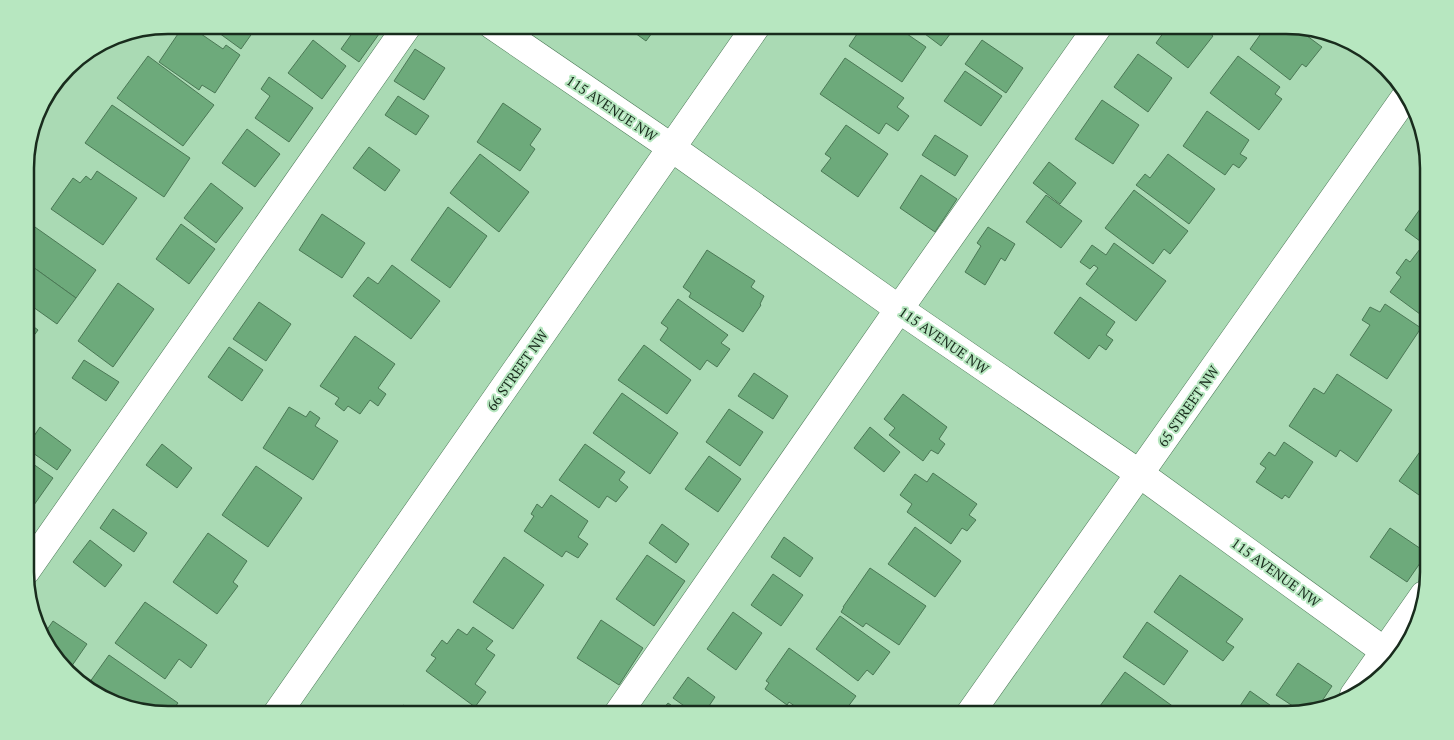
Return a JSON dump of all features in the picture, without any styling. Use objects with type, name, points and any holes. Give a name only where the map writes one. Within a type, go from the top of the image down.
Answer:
[{"type":"street","points":[[34,560],[402,34]]},
{"type":"street","name":"115 AVENUE NW","points":[[505,34],[672,148],[899,309],[1140,474],[1390,654]]},
{"type":"street","name":"66 STREET NW","points":[[282,706],[751,34]]},
{"type":"street","points":[[623,706],[1093,34]]},
{"type":"street","name":"65 STREET NW","points":[[975,706],[1402,101]]},
{"type":"street","points":[[1372,675],[1390,654],[1414,612]]},
{"type":"building","points":[[178,34],[201,34],[223,49],[226,45],[240,55],[215,93],[202,85],[199,90],[159,62]]},
{"type":"building","points":[[220,34],[252,34],[241,49]]},
{"type":"building","points":[[352,34],[379,34],[359,62],[341,49]]},
{"type":"building","points":[[636,34],[651,34],[646,41]]},
{"type":"building","points":[[857,34],[907,34],[926,47],[902,82],[849,46]]},
{"type":"building","points":[[925,34],[950,34],[941,46]]},
{"type":"building","points":[[1162,34],[1210,34],[1213,36],[1188,68],[1156,43]]},
{"type":"building","points":[[1261,34],[1306,35],[1322,47],[1306,67],[1302,64],[1290,80],[1250,49]]},
{"type":"building","points":[[313,40],[346,66],[322,99],[288,73]]},
{"type":"building","points":[[982,40],[1023,68],[1006,93],[965,64]]},
{"type":"building","points":[[415,49],[445,68],[424,100],[394,81]]},
{"type":"building","points":[[1138,54],[1172,78],[1148,112],[1114,87]]},
{"type":"building","points":[[148,56],[214,105],[183,146],[117,98]]},
{"type":"building","points":[[1238,56],[1280,87],[1275,94],[1282,99],[1259,130],[1210,93]]},
{"type":"building","points":[[845,58],[904,98],[897,107],[909,116],[898,131],[886,123],[879,134],[820,94]]},
{"type":"building","points":[[965,71],[1002,96],[981,126],[944,101]]},
{"type":"building","points":[[269,77],[313,108],[289,142],[255,118],[270,96],[261,89]]},
{"type":"building","points":[[398,96],[429,116],[416,135],[385,115]]},
{"type":"building","points":[[1102,100],[1139,125],[1113,164],[1075,139]]},
{"type":"building","points":[[503,103],[541,129],[530,145],[535,149],[520,171],[477,142]]},
{"type":"building","points":[[112,105],[190,158],[164,197],[85,143]]},
{"type":"building","points":[[1207,111],[1249,140],[1240,154],[1247,158],[1239,168],[1233,164],[1225,175],[1183,146]]},
{"type":"building","points":[[846,125],[888,154],[858,197],[821,171],[831,158],[825,154]]},
{"type":"building","points":[[247,129],[280,154],[255,187],[222,163]]},
{"type":"building","points":[[935,135],[968,156],[955,176],[922,155]]},
{"type":"building","points":[[369,147],[400,170],[385,191],[353,168]]},
{"type":"building","points":[[480,154],[529,192],[499,232],[450,193]]},
{"type":"building","points":[[1168,154],[1215,189],[1189,224],[1136,185],[1145,174],[1150,178]]},
{"type":"building","points":[[1049,162],[1076,183],[1060,204],[1033,183]]},
{"type":"building","points":[[97,171],[137,198],[103,245],[51,209],[73,178],[80,183],[86,176],[91,180]]},
{"type":"building","points":[[921,175],[957,199],[935,232],[900,208]]},
{"type":"building","points":[[211,183],[243,208],[216,243],[184,218]]},
{"type":"building","points":[[1134,190],[1188,231],[1170,254],[1164,249],[1153,264],[1105,228]]},
{"type":"building","points":[[1046,195],[1082,221],[1061,248],[1026,222]]},
{"type":"building","points":[[448,207],[487,236],[450,288],[411,260]]},
{"type":"building","points":[[1420,209],[1420,241],[1405,230]]},
{"type":"building","points":[[322,214],[365,243],[342,278],[299,250]]},
{"type":"building","points":[[181,224],[215,249],[189,284],[156,259]]},
{"type":"building","points":[[34,226],[96,270],[76,298],[34,268]]},
{"type":"building","points":[[988,227],[1015,244],[1005,261],[1001,258],[985,285],[965,272],[981,246],[977,243]]},
{"type":"building","points":[[1114,243],[1166,281],[1136,321],[1086,284],[1098,268],[1094,265],[1090,269],[1080,262],[1092,245],[1106,255]]},
{"type":"building","points":[[1420,249],[1420,314],[1390,292],[1401,277],[1396,273],[1406,259],[1410,262]]},
{"type":"building","points":[[707,250],[755,281],[751,287],[764,296],[761,305],[743,332],[689,297],[691,293],[683,287]]},
{"type":"building","points":[[392,265],[440,301],[411,339],[353,296],[368,277],[378,284]]},
{"type":"building","points":[[34,268],[76,298],[57,324],[34,308]]},
{"type":"building","points":[[118,283],[154,309],[113,367],[78,341]]},
{"type":"building","points":[[1080,297],[1115,322],[1106,335],[1113,340],[1106,350],[1099,345],[1089,359],[1054,333]]},
{"type":"building","points":[[678,299],[728,335],[721,343],[730,349],[717,367],[707,360],[700,370],[660,340],[668,328],[661,323]]},
{"type":"building","points":[[259,302],[291,324],[266,361],[233,339]]},
{"type":"building","points":[[1385,304],[1420,327],[1387,379],[1350,355],[1370,325],[1362,320],[1370,307],[1380,312]]},
{"type":"building","points":[[34,327],[38,330],[34,335]]},
{"type":"building","points":[[355,336],[395,364],[378,388],[386,394],[378,406],[370,400],[360,414],[348,406],[344,411],[335,404],[339,398],[320,386]]},
{"type":"building","points":[[644,345],[691,380],[667,414],[618,380]]},
{"type":"building","points":[[229,347],[263,370],[242,401],[208,377]]},
{"type":"building","points":[[84,360],[119,382],[106,401],[72,378]]},
{"type":"building","points":[[754,373],[788,396],[773,419],[738,396]]},
{"type":"building","points":[[1337,374],[1392,410],[1357,462],[1340,450],[1336,457],[1289,426],[1314,388],[1324,394]]},
{"type":"building","points":[[622,393],[678,433],[650,474],[593,433]]},
{"type":"building","points":[[903,394],[947,427],[939,439],[945,444],[938,454],[931,450],[923,461],[889,435],[895,428],[884,419]]},
{"type":"building","points":[[289,407],[306,417],[310,411],[320,418],[315,426],[338,441],[313,480],[263,448]]},
{"type":"building","points":[[729,409],[763,432],[740,466],[706,442]]},
{"type":"building","points":[[40,427],[71,450],[57,470],[34,454],[34,436]]},
{"type":"building","points":[[870,427],[900,452],[884,472],[854,448]]},
{"type":"building","points":[[1284,442],[1313,462],[1289,498],[1285,495],[1282,499],[1256,482],[1266,468],[1260,464],[1269,452],[1275,456]]},
{"type":"building","points":[[162,444],[192,468],[177,488],[146,465]]},
{"type":"building","points":[[585,444],[625,472],[619,480],[628,487],[616,502],[607,496],[599,508],[559,480]]},
{"type":"building","points":[[1420,452],[1420,496],[1399,481]]},
{"type":"building","points":[[709,456],[741,479],[718,512],[685,489]]},
{"type":"building","points":[[34,465],[53,478],[34,505]]},
{"type":"building","points":[[256,466],[302,498],[268,547],[222,515]]},
{"type":"building","points":[[933,473],[977,504],[969,515],[976,520],[967,531],[962,528],[951,544],[907,512],[912,504],[900,495],[915,474],[927,482]]},
{"type":"building","points":[[551,495],[588,521],[578,537],[588,544],[578,558],[566,551],[562,557],[524,531],[534,516],[531,514],[537,504],[542,508]]},
{"type":"building","points":[[113,509],[147,533],[134,552],[100,528]]},
{"type":"building","points":[[662,524],[689,544],[676,563],[649,543]]},
{"type":"building","points":[[915,527],[961,561],[935,597],[888,564]]},
{"type":"building","points":[[1390,528],[1420,548],[1420,563],[1407,582],[1370,557]]},
{"type":"building","points":[[208,533],[247,561],[233,582],[238,586],[217,614],[173,582]]},
{"type":"building","points":[[784,537],[813,558],[800,577],[771,557]]},
{"type":"building","points":[[90,540],[122,565],[105,587],[73,562]]},
{"type":"building","points":[[647,555],[685,581],[654,626],[616,599]]},
{"type":"building","points":[[504,557],[544,585],[513,629],[473,602]]},
{"type":"building","points":[[870,568],[926,606],[899,645],[866,623],[863,627],[841,612]]},
{"type":"building","points":[[773,574],[803,595],[781,626],[751,605]]},
{"type":"building","points":[[1180,575],[1243,619],[1226,642],[1234,647],[1223,661],[1154,612]]},
{"type":"building","points":[[145,602],[207,645],[191,668],[179,659],[165,679],[115,643]]},
{"type":"building","points":[[733,612],[762,633],[736,670],[707,649]]},
{"type":"building","points":[[840,616],[890,652],[873,675],[867,670],[858,681],[816,649]]},
{"type":"building","points":[[601,620],[643,648],[619,685],[577,658]]},
{"type":"building","points":[[53,621],[87,644],[72,665],[62,654],[47,629]]},
{"type":"building","points":[[1147,622],[1188,651],[1164,685],[1123,657]]},
{"type":"building","points":[[473,627],[493,641],[486,649],[495,655],[475,684],[486,692],[476,706],[426,671],[436,658],[431,655],[442,640],[447,644],[458,629],[467,635]]},
{"type":"building","points":[[789,648],[856,696],[848,706],[795,706],[789,702],[787,705],[765,689],[769,683],[766,681]]},
{"type":"building","points":[[109,655],[178,703],[176,706],[168,706],[133,702],[109,692],[90,681]]},
{"type":"building","points":[[1298,663],[1332,686],[1322,701],[1312,704],[1293,706],[1276,695]]},
{"type":"building","points":[[1125,672],[1172,706],[1100,706]]},
{"type":"building","points":[[688,677],[715,697],[709,706],[684,706],[673,698]]},
{"type":"building","points":[[1250,691],[1271,706],[1240,706]]}]
